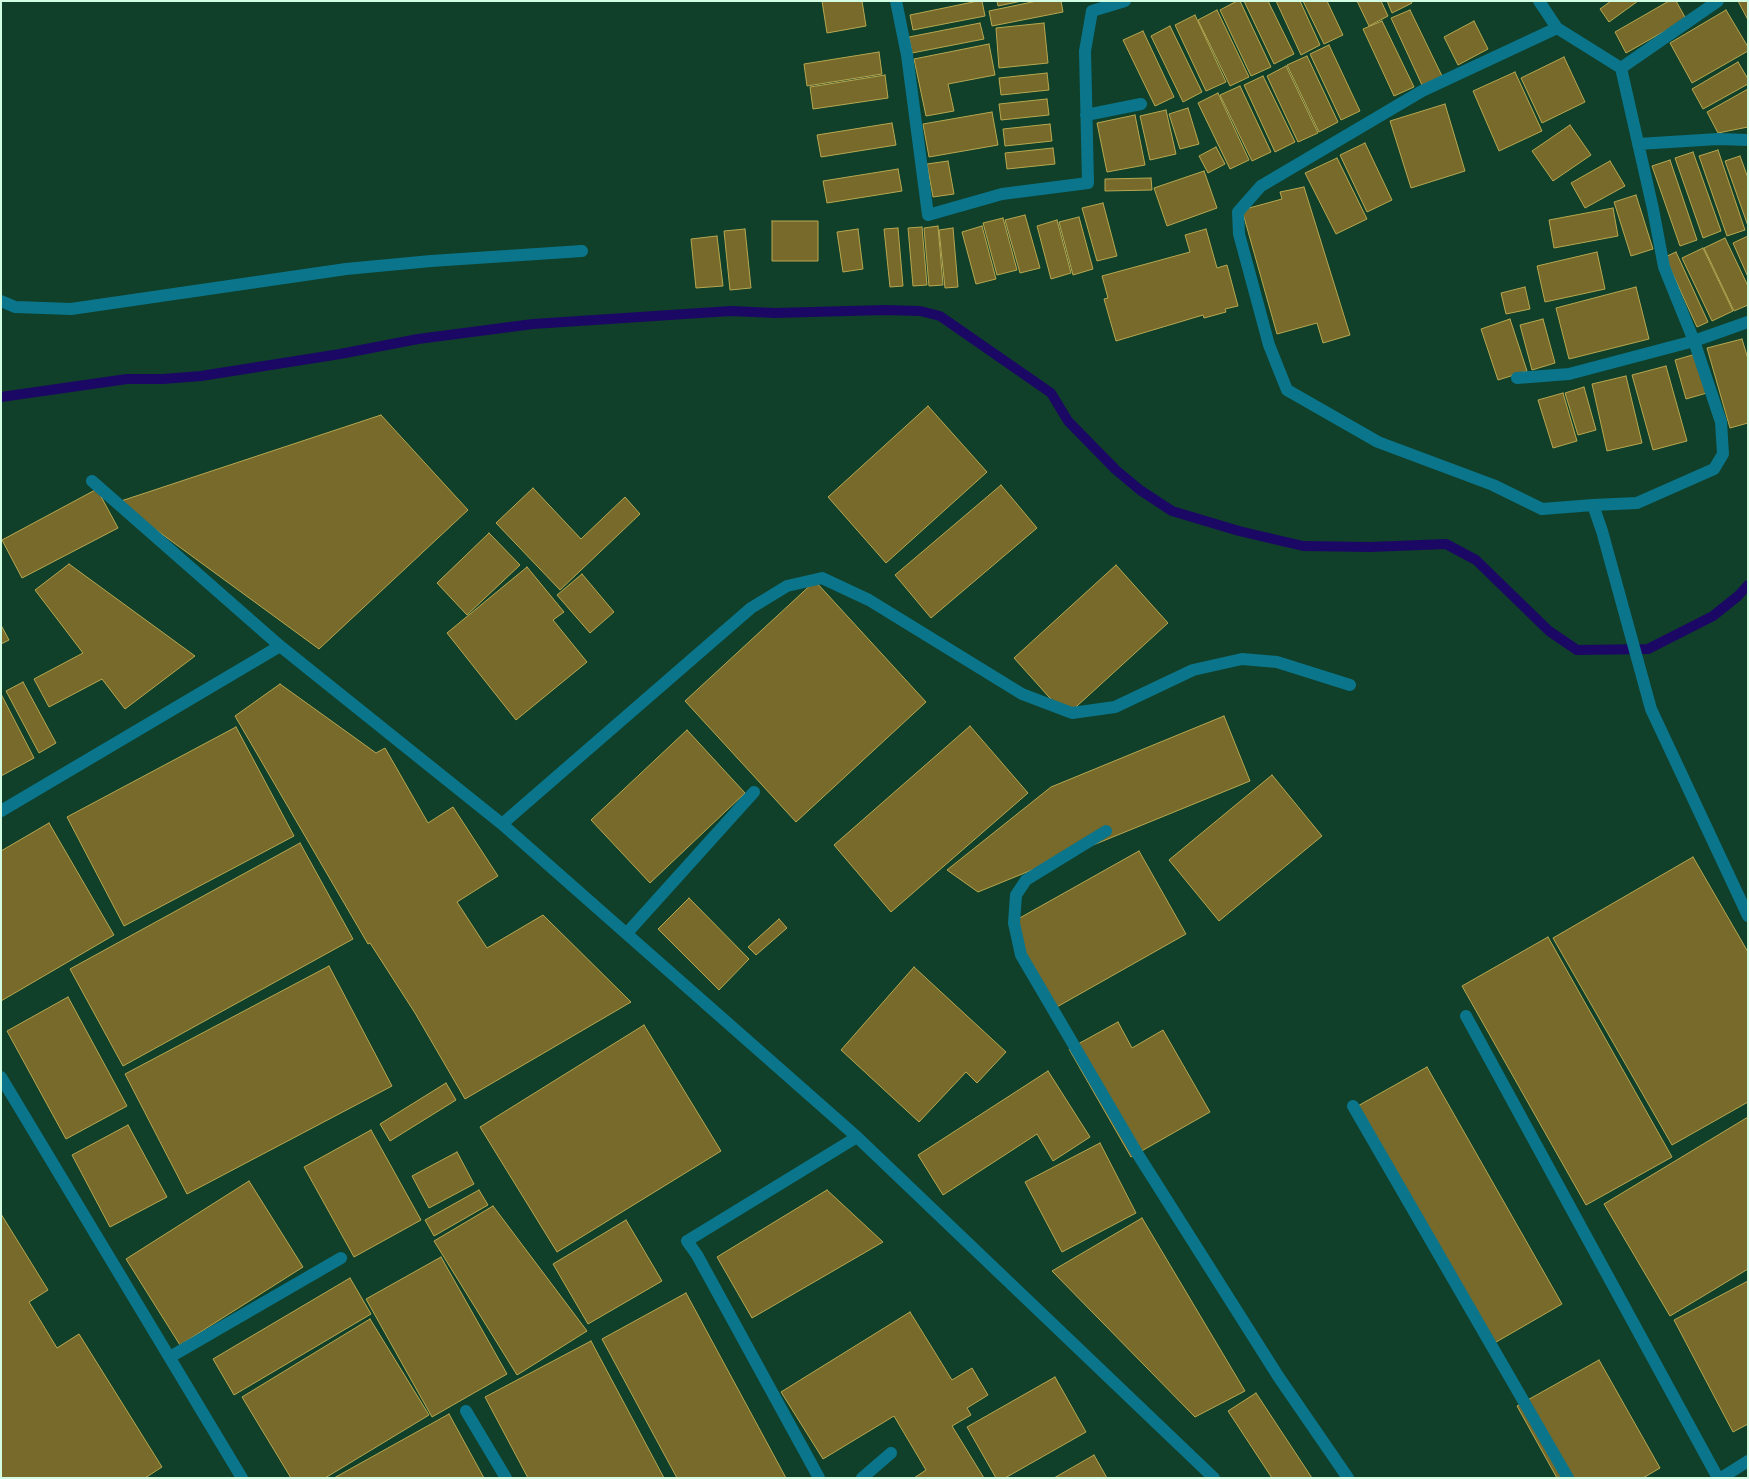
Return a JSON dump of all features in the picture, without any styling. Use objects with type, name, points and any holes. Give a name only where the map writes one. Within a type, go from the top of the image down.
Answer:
[{"type":"street","points":[[896,1],[907,55],[928,214],[1002,194],[1088,183],[1085,51],[1092,6],[1125,1]]},
{"type":"street","points":[[1539,1],[1557,28],[1620,68],[1664,267],[1694,341],[1721,422],[1722,454],[1714,469],[1637,503],[1593,504],[1542,509],[1493,485],[1378,442],[1287,390],[1269,345],[1239,234],[1238,212],[1260,186],[1422,91],[1557,28]]},
{"type":"street","points":[[1620,68],[1718,1]]},
{"type":"street","points":[[1086,115],[1141,104]]},
{"type":"street","points":[[1638,144],[1718,139],[1748,140]]},
{"type":"street","points":[[1,302],[15,306],[71,309],[346,268],[582,251]]},
{"type":"street","points":[[1517,378],[1569,374],[1694,341],[1748,322]]},
{"type":"street","points":[[92,481],[280,646],[502,824],[857,1137],[1214,1478]]},
{"type":"street","points":[[1593,504],[1651,709],[1748,916]]},
{"type":"street","points":[[502,824],[751,608],[788,586],[822,578],[869,600],[1022,694],[1072,713],[1115,708],[1193,670],[1242,658],[1277,662],[1350,685]]},
{"type":"street","points":[[1,811],[280,646]]},
{"type":"street","points":[[627,933],[754,792]]},
{"type":"street","points":[[1106,831],[1026,880],[1016,895],[1014,923],[1021,955],[1137,1153],[1278,1376],[1348,1478]]},
{"type":"street","points":[[1466,1016],[1720,1478],[1748,1461]]},
{"type":"street","points":[[1,1077],[5,1093],[170,1358],[242,1478]]},
{"type":"street","points":[[1354,1106],[1568,1478]]},
{"type":"street","points":[[820,1478],[697,1255],[687,1241],[857,1137]]},
{"type":"street","points":[[170,1358],[341,1258]]},
{"type":"street","points":[[466,1411],[506,1478]]},
{"type":"street","points":[[862,1478],[891,1453]]},
{"type":"building","points":[[822,1],[862,1],[866,26],[827,33]]},
{"type":"building","points":[[982,1],[985,16],[913,30],[910,15]]},
{"type":"building","points":[[997,1],[1022,1],[998,6]]},
{"type":"building","points":[[1037,1],[1061,1],[1063,12],[992,26],[989,11]]},
{"type":"building","points":[[1240,1],[1271,67],[1251,76],[1220,10]]},
{"type":"building","points":[[1244,1],[1268,1],[1294,54],[1274,64]]},
{"type":"building","points":[[1276,1],[1300,1],[1320,45],[1301,55]]},
{"type":"building","points":[[1303,1],[1327,1],[1343,35],[1324,44]]},
{"type":"building","points":[[1357,1],[1381,1],[1388,16],[1369,26]]},
{"type":"building","points":[[1387,1],[1411,1],[1412,3],[1392,13]]},
{"type":"building","points":[[1611,1],[1638,1],[1609,22],[1600,9]]},
{"type":"building","points":[[1669,1],[1676,1],[1686,19],[1626,53],[1615,32]]},
{"type":"building","points":[[1738,1],[1748,1],[1748,20]]},
{"type":"building","points":[[1217,10],[1249,77],[1230,86],[1198,20]]},
{"type":"building","points":[[1410,10],[1442,76],[1422,85],[1391,18]]},
{"type":"building","points":[[1726,10],[1748,47],[1748,51],[1692,83],[1670,43]]},
{"type":"building","points":[[1195,15],[1226,82],[1206,91],[1175,25]]},
{"type":"building","points":[[1382,21],[1414,87],[1394,96],[1363,29]]},
{"type":"building","points":[[1474,21],[1488,49],[1458,65],[1444,37]]},
{"type":"building","points":[[980,23],[984,39],[912,53],[909,37]]},
{"type":"building","points":[[1044,23],[1048,63],[999,68],[996,28]]},
{"type":"building","points":[[1170,26],[1202,92],[1183,102],[1151,36]]},
{"type":"building","points":[[1143,31],[1174,97],[1155,106],[1123,40]]},
{"type":"building","points":[[989,44],[995,75],[948,84],[954,111],[926,116],[914,59]]},
{"type":"building","points":[[1329,45],[1360,111],[1341,120],[1310,54]]},
{"type":"building","points":[[879,52],[882,74],[807,86],[804,64]]},
{"type":"building","points":[[1307,56],[1338,122],[1319,132],[1287,65]]},
{"type":"building","points":[[1564,57],[1585,102],[1542,123],[1521,78]]},
{"type":"building","points":[[1738,62],[1748,79],[1748,84],[1703,109],[1692,89]]},
{"type":"building","points":[[1286,66],[1318,133],[1298,142],[1267,76]]},
{"type":"building","points":[[1515,72],[1542,131],[1499,151],[1473,91]]},
{"type":"building","points":[[1047,73],[1049,90],[1001,95],[999,78]]},
{"type":"building","points":[[885,75],[888,98],[813,109],[810,87]]},
{"type":"building","points":[[1263,76],[1295,142],[1275,152],[1244,85]]},
{"type":"building","points":[[1240,86],[1271,152],[1252,161],[1220,95]]},
{"type":"building","points":[[1748,89],[1748,127],[1718,133],[1707,112]]},
{"type":"building","points":[[1218,93],[1249,160],[1230,169],[1198,103]]},
{"type":"building","points":[[1047,99],[1049,115],[1001,120],[999,104]]},
{"type":"building","points":[[1445,104],[1465,171],[1411,188],[1390,121]]},
{"type":"building","points":[[1188,108],[1199,144],[1180,149],[1169,114]]},
{"type":"building","points":[[1166,110],[1176,154],[1150,160],[1140,116]]},
{"type":"building","points":[[992,112],[998,145],[929,157],[923,124]]},
{"type":"building","points":[[1135,115],[1145,165],[1107,172],[1097,123]]},
{"type":"building","points":[[892,123],[896,145],[821,157],[817,135]]},
{"type":"building","points":[[1050,124],[1052,141],[1005,146],[1003,129]]},
{"type":"building","points":[[1570,125],[1591,155],[1553,181],[1532,151]]},
{"type":"building","points":[[1365,143],[1392,200],[1367,212],[1340,155]]},
{"type":"building","points":[[1216,147],[1225,164],[1208,173],[1199,156]]},
{"type":"building","points":[[1053,148],[1055,164],[1007,169],[1005,153]]},
{"type":"building","points":[[1718,150],[1745,230],[1727,236],[1699,156]]},
{"type":"building","points":[[1693,152],[1721,231],[1703,238],[1675,158]]},
{"type":"building","points":[[1740,156],[1748,178],[1748,226],[1725,161]]},
{"type":"building","points":[[1337,158],[1367,219],[1336,234],[1305,173]]},
{"type":"building","points":[[1670,160],[1697,240],[1680,246],[1652,166]]},
{"type":"building","points":[[948,161],[954,194],[933,197],[927,164]]},
{"type":"building","points":[[1610,161],[1625,186],[1585,208],[1571,183]]},
{"type":"building","points":[[898,169],[902,191],[827,203],[823,181]]},
{"type":"building","points":[[1204,171],[1217,208],[1167,226],[1154,188]]},
{"type":"building","points":[[1151,178],[1152,190],[1105,191],[1105,179]]},
{"type":"building","points":[[1304,187],[1350,335],[1323,343],[1317,323],[1277,334],[1242,210],[1282,199],[1280,192]]},
{"type":"building","points":[[1636,195],[1653,249],[1631,256],[1614,202]]},
{"type":"building","points":[[1103,203],[1117,256],[1097,261],[1082,208]]},
{"type":"building","points":[[1613,208],[1618,236],[1554,248],[1549,220]]},
{"type":"building","points":[[1025,215],[1040,268],[1020,273],[1005,220]]},
{"type":"building","points":[[1079,217],[1093,269],[1073,275],[1059,222]]},
{"type":"building","points":[[1003,218],[1017,270],[997,275],[983,223]]},
{"type":"building","points":[[1057,220],[1071,273],[1051,279],[1037,226]]},
{"type":"building","points":[[772,221],[818,221],[818,261],[772,261]]},
{"type":"building","points":[[938,226],[943,285],[929,286],[924,228]]},
{"type":"building","points":[[982,226],[996,279],[976,284],[962,232]]},
{"type":"building","points":[[922,227],[927,285],[913,286],[908,228]]},
{"type":"building","points":[[898,228],[903,286],[890,287],[884,229]]},
{"type":"building","points":[[953,228],[958,287],[945,288],[939,230]]},
{"type":"building","points":[[745,229],[751,288],[730,290],[724,231]]},
{"type":"building","points":[[858,229],[863,269],[843,272],[837,232]]},
{"type":"building","points":[[1206,229],[1217,268],[1227,265],[1238,306],[1225,309],[1226,312],[1204,318],[1203,315],[1116,341],[1104,299],[1108,298],[1102,276],[1190,252],[1185,235]]},
{"type":"building","points":[[717,236],[723,286],[696,288],[691,239]]},
{"type":"building","points":[[1748,236],[1748,277],[1733,243]]},
{"type":"building","points":[[1725,238],[1748,286],[1748,305],[1734,311],[1704,248]]},
{"type":"building","points":[[1703,248],[1733,311],[1712,321],[1682,258]]},
{"type":"building","points":[[1597,252],[1605,289],[1545,302],[1537,266]]},
{"type":"building","points":[[1676,252],[1708,322],[1697,327],[1665,257]]},
{"type":"building","points":[[1525,287],[1530,309],[1506,314],[1501,293]]},
{"type":"building","points":[[1636,287],[1649,339],[1569,359],[1556,308]]},
{"type":"building","points":[[1510,319],[1527,371],[1498,380],[1481,329]]},
{"type":"building","points":[[1543,319],[1555,363],[1532,370],[1520,325]]},
{"type":"building","points":[[1742,339],[1748,359],[1748,423],[1730,428],[1707,348]]},
{"type":"building","points":[[1696,354],[1707,393],[1686,399],[1675,360]]},
{"type":"building","points":[[1666,366],[1687,441],[1653,450],[1632,375]]},
{"type":"building","points":[[1626,376],[1642,443],[1607,451],[1592,384]]},
{"type":"building","points":[[1584,387],[1596,430],[1578,435],[1565,393]]},
{"type":"building","points":[[1563,393],[1577,441],[1553,448],[1538,400]]},
{"type":"building","points":[[928,406],[987,472],[886,563],[828,497]]},
{"type":"building","points":[[381,415],[468,510],[319,649],[118,502]]},
{"type":"building","points":[[1001,485],[1037,528],[931,618],[895,575]]},
{"type":"building","points":[[533,488],[581,539],[625,497],[640,514],[560,590],[496,523]]},
{"type":"building","points":[[97,489],[118,528],[22,578],[2,540]]},
{"type":"building","points":[[489,533],[520,565],[467,615],[437,583]]},
{"type":"building","points":[[69,564],[195,656],[125,709],[102,679],[49,707],[34,679],[83,653],[35,590]]},
{"type":"building","points":[[1116,565],[1168,623],[1066,716],[1014,658]]},
{"type":"building","points":[[527,567],[564,612],[553,620],[587,662],[516,720],[447,633]]},
{"type":"building","points":[[582,574],[614,612],[590,633],[557,595]]},
{"type":"building","points":[[815,581],[926,702],[796,822],[685,701]]},
{"type":"building","points":[[1,625],[9,640],[1,644]]},
{"type":"building","points":[[23,682],[56,743],[39,753],[6,691]]},
{"type":"building","points":[[280,684],[376,753],[385,748],[428,823],[453,807],[498,876],[457,902],[487,948],[543,915],[631,1002],[465,1099],[415,1013],[370,943],[368,944],[235,716]]},
{"type":"building","points":[[1,694],[34,758],[1,776]]},
{"type":"building","points":[[1224,716],[1250,781],[978,892],[947,870],[1051,787]]},
{"type":"building","points":[[970,726],[1028,793],[891,912],[834,845]]},
{"type":"building","points":[[236,727],[294,836],[124,926],[67,817]]},
{"type":"building","points":[[687,730],[745,793],[650,883],[591,820]]},
{"type":"building","points":[[1272,775],[1322,836],[1219,921],[1169,860]]},
{"type":"building","points":[[49,823],[114,935],[1,1001],[1,851]]},
{"type":"building","points":[[300,843],[353,939],[123,1066],[70,969]]},
{"type":"building","points":[[1139,851],[1186,934],[1055,1008],[1009,924]]},
{"type":"building","points":[[1693,857],[1748,952],[1748,1102],[1672,1145],[1553,938]]},
{"type":"building","points":[[689,898],[749,959],[719,990],[658,929]]},
{"type":"building","points":[[779,919],[787,928],[756,955],[748,947]]},
{"type":"building","points":[[1548,937],[1672,1157],[1586,1205],[1462,986]]},
{"type":"building","points":[[329,966],[392,1086],[187,1194],[125,1074]]},
{"type":"building","points":[[914,967],[1006,1052],[977,1083],[966,1072],[919,1122],[841,1050]]},
{"type":"building","points":[[68,997],[127,1106],[66,1139],[7,1031]]},
{"type":"building","points":[[1118,1022],[1132,1048],[1163,1030],[1210,1112],[1131,1157],[1069,1049]]},
{"type":"building","points":[[644,1025],[721,1151],[557,1252],[480,1127]]},
{"type":"building","points":[[1427,1067],[1562,1304],[1491,1345],[1356,1107]]},
{"type":"building","points":[[1048,1071],[1090,1137],[1053,1161],[1037,1134],[943,1195],[918,1155]]},
{"type":"building","points":[[446,1083],[456,1100],[390,1141],[380,1124]]},
{"type":"building","points":[[1748,1117],[1748,1269],[1670,1316],[1604,1204]]},
{"type":"building","points":[[128,1125],[167,1197],[110,1227],[72,1155]]},
{"type":"building","points":[[371,1130],[421,1220],[354,1257],[304,1167]]},
{"type":"building","points":[[1100,1143],[1136,1213],[1062,1252],[1025,1182]]},
{"type":"building","points":[[457,1152],[474,1184],[429,1208],[412,1176]]},
{"type":"building","points":[[249,1181],[303,1267],[180,1345],[126,1259]]},
{"type":"building","points":[[479,1190],[488,1205],[434,1236],[425,1220]]},
{"type":"building","points":[[827,1190],[883,1242],[752,1318],[717,1257]]},
{"type":"building","points":[[493,1206],[587,1331],[517,1375],[434,1241]]},
{"type":"building","points":[[1,1214],[48,1290],[29,1302],[57,1348],[79,1334],[162,1467],[145,1478],[1,1478]]},
{"type":"building","points":[[1142,1218],[1245,1391],[1195,1417],[1052,1271]]},
{"type":"building","points":[[626,1220],[662,1281],[588,1324],[553,1264]]},
{"type":"building","points":[[441,1257],[507,1374],[432,1417],[366,1299]]},
{"type":"building","points":[[350,1278],[371,1314],[234,1395],[213,1359]]},
{"type":"building","points":[[1748,1281],[1748,1424],[1733,1432],[1674,1320]]},
{"type":"building","points":[[686,1293],[786,1478],[677,1478],[602,1339]]},
{"type":"building","points":[[910,1312],[952,1380],[972,1368],[988,1395],[967,1408],[971,1415],[952,1426],[984,1478],[914,1478],[926,1470],[894,1416],[823,1459],[781,1392]]},
{"type":"building","points":[[370,1319],[429,1415],[325,1478],[291,1478],[242,1397]]},
{"type":"building","points":[[591,1341],[664,1478],[528,1478],[485,1397]]},
{"type":"building","points":[[1599,1360],[1660,1468],[1643,1478],[1557,1478],[1517,1406]]},
{"type":"building","points":[[1055,1377],[1086,1432],[1005,1478],[996,1478],[967,1427]]},
{"type":"building","points":[[1256,1393],[1312,1478],[1272,1478],[1228,1411]]},
{"type":"building","points":[[449,1414],[484,1478],[334,1478]]},
{"type":"building","points":[[1094,1455],[1107,1478],[1054,1478]]},
{"type":"waterway","points":[[1,397],[127,379],[201,376],[340,354],[418,339],[533,324],[731,311],[775,313],[920,311],[940,316],[1051,393],[1068,421],[1116,470],[1140,490],[1172,511],[1239,531],[1303,546],[1370,547],[1446,544],[1476,560],[1549,631],[1577,650],[1648,649],[1713,616],[1738,596],[1748,585]]}]
